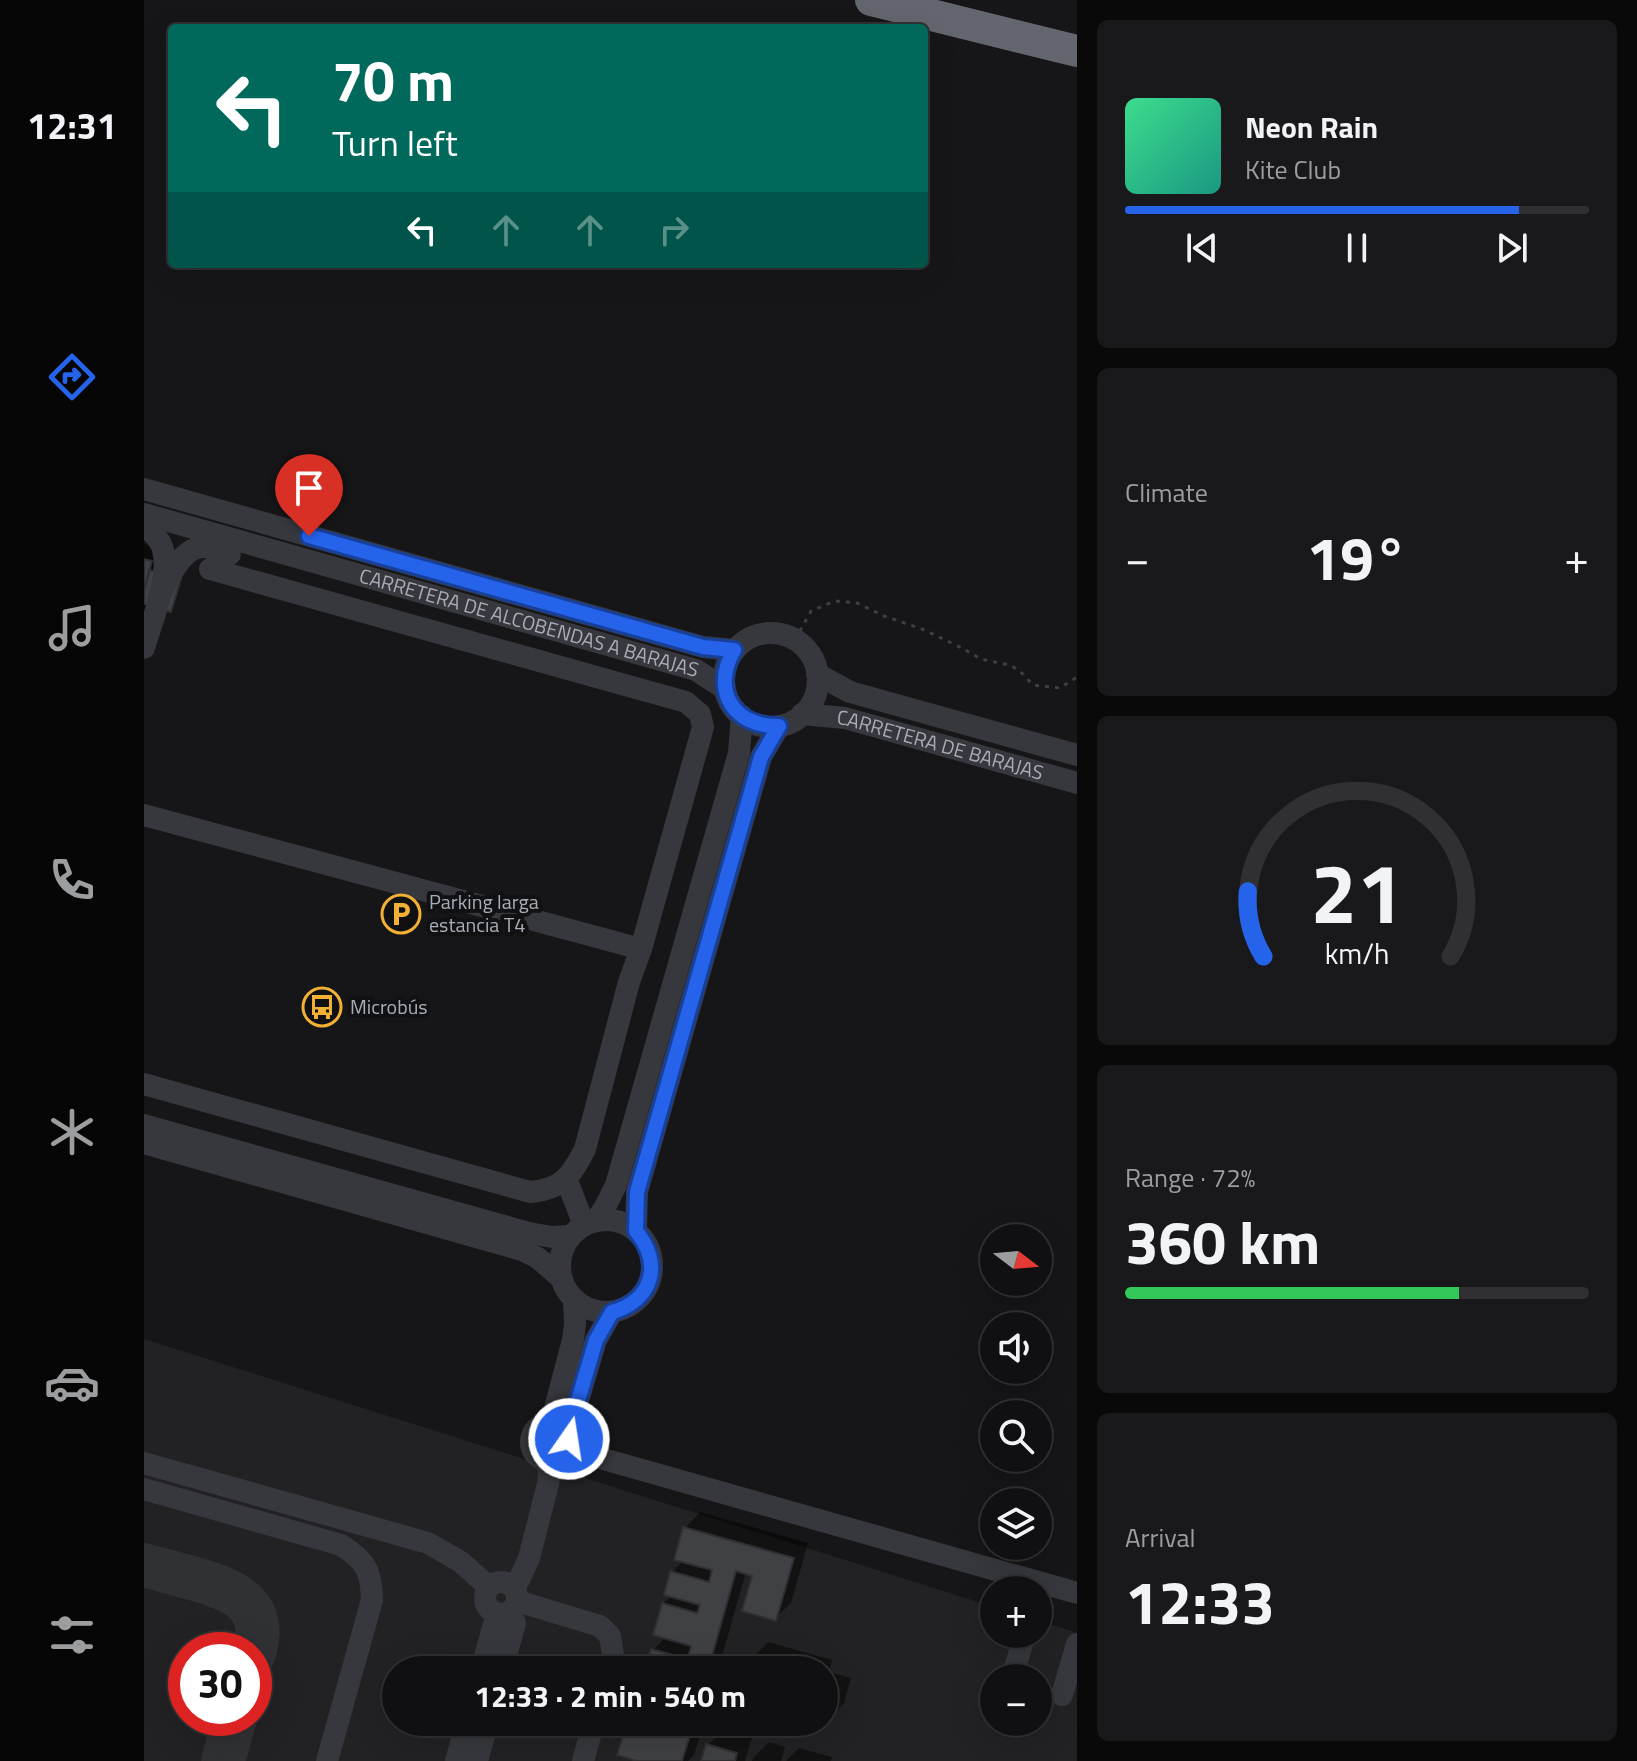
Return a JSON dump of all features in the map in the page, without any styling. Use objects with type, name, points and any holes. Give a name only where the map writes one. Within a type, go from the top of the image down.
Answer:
[{"type":"highway","points":[[871,0],[1077,51]]},
{"type":"street","name":"CARRETERA DE ALCOBENDAS A BARAJAS","points":[[144,489],[703,647],[734,650]]},
{"type":"street","name":"CARRETERA DE ALCOBENDAS A BARAJAS","points":[[144,514],[696,670],[725,689]]},
{"type":"street","points":[[144,526],[155,535],[163,549],[165,565],[160,595],[144,648]]},
{"type":"street","points":[[160,595],[178,564],[202,547],[296,571],[367,578]]},
{"type":"street","points":[[144,1084],[530,1192],[549,1190],[574,1170],[585,1149],[629,982],[703,727],[700,714],[686,702],[210,569]]},
{"type":"street","points":[[775,633],[795,640],[804,646],[813,659],[817,674],[817,689],[811,703],[792,722],[779,726],[753,723],[742,716],[728,699],[724,675],[727,662],[734,650],[760,634],[775,633]]},
{"type":"street","name":"CARRETERA DE BARAJAS","points":[[817,674],[850,692],[1077,755]]},
{"type":"street","name":"CARRETERA DE BARAJAS","points":[[802,714],[845,718],[1077,783]]},
{"type":"street","points":[[144,1125],[529,1233],[552,1237],[583,1227],[617,1221],[636,1231],[646,1243],[651,1257],[652,1272],[647,1287],[639,1299],[627,1308],[599,1313],[574,1301],[561,1278],[562,1249],[583,1227],[605,1207],[616,1185],[739,753],[742,716]]},
{"type":"street","points":[[636,1231],[637,1192],[641,1177],[761,757],[779,726]]},
{"type":"street","points":[[144,815],[641,949]]},
{"type":"street","points":[[144,1143],[522,1250],[543,1261],[561,1278]]},
{"type":"street","points":[[566,1178],[583,1227]]},
{"type":"street","points":[[574,1301],[575,1324],[562,1435],[560,1459],[548,1461],[536,1455],[531,1444],[534,1432],[544,1424],[562,1435],[1006,1576]]},
{"type":"street","points":[[562,1435],[596,1340],[612,1312]]},
{"type":"street","points":[[487,1656],[529,1558],[549,1480],[548,1461]]},
{"type":"street","points":[[144,1463],[428,1543],[461,1562],[489,1587],[498,1582],[515,1623],[506,1656]]},
{"type":"street","points":[[144,1489],[341,1545],[365,1564],[371,1581],[372,1600],[327,1761]]},
{"type":"street","points":[[1052,1589],[1077,1593]]},
{"type":"street","points":[[509,1603],[600,1626],[610,1636],[613,1656]]},
{"type":"street","points":[[1062,1695],[1077,1644]]},
{"type":"street","points":[[456,1761],[463,1736]]},
{"type":"street","points":[[477,1761],[484,1736]]},
{"type":"street","points":[[583,1761],[590,1736]]},
{"type":"path","points":[[795,640],[811,611],[835,601],[857,603],[922,629],[981,659],[1009,665],[1019,670],[1033,685],[1060,688],[1077,677]]},
{"type":"shaded area","points":[[144,1339],[980,1603],[980,1648],[1052,1648],[1052,1625],[1077,1633],[1077,1761],[144,1761]]},
{"type":"building","points":[[144,559],[152,561],[144,590]]},
{"type":"building","points":[[150,570],[181,579],[171,612],[144,604],[144,590]]},
{"type":"building","points":[[683,1527],[794,1558],[776,1621],[742,1611],[752,1576],[736,1571],[712,1656],[689,1656],[691,1646],[653,1635],[662,1603],[697,1613],[700,1605],[664,1595],[670,1571],[709,1582],[712,1570],[674,1560]]},
{"type":"building","points":[[651,1649],[677,1656],[649,1656]]},
{"type":"building","points":[[623,1736],[690,1736],[682,1761],[637,1761],[617,1755]]},
{"type":"building","points":[[706,1744],[737,1753],[735,1761],[701,1761]]},
{"type":"taxiway","points":[[144,1565],[233,1593],[252,1610],[257,1632]]},
{"type":"taxiway","points":[[223,1761],[230,1736]]},
{"type":"place","name":"Parking larga estancia T4","points":[[401,914]]},
{"type":"place","name":"Microbús","points":[[322,1007]]},
{"type":"route","points":[[309,536],[703,647],[734,650],[724,675],[728,699],[734,709],[753,723],[779,726],[761,757],[637,1192],[636,1231],[646,1243],[652,1272],[639,1299],[627,1308],[612,1312],[596,1340],[569,1439]]}]
